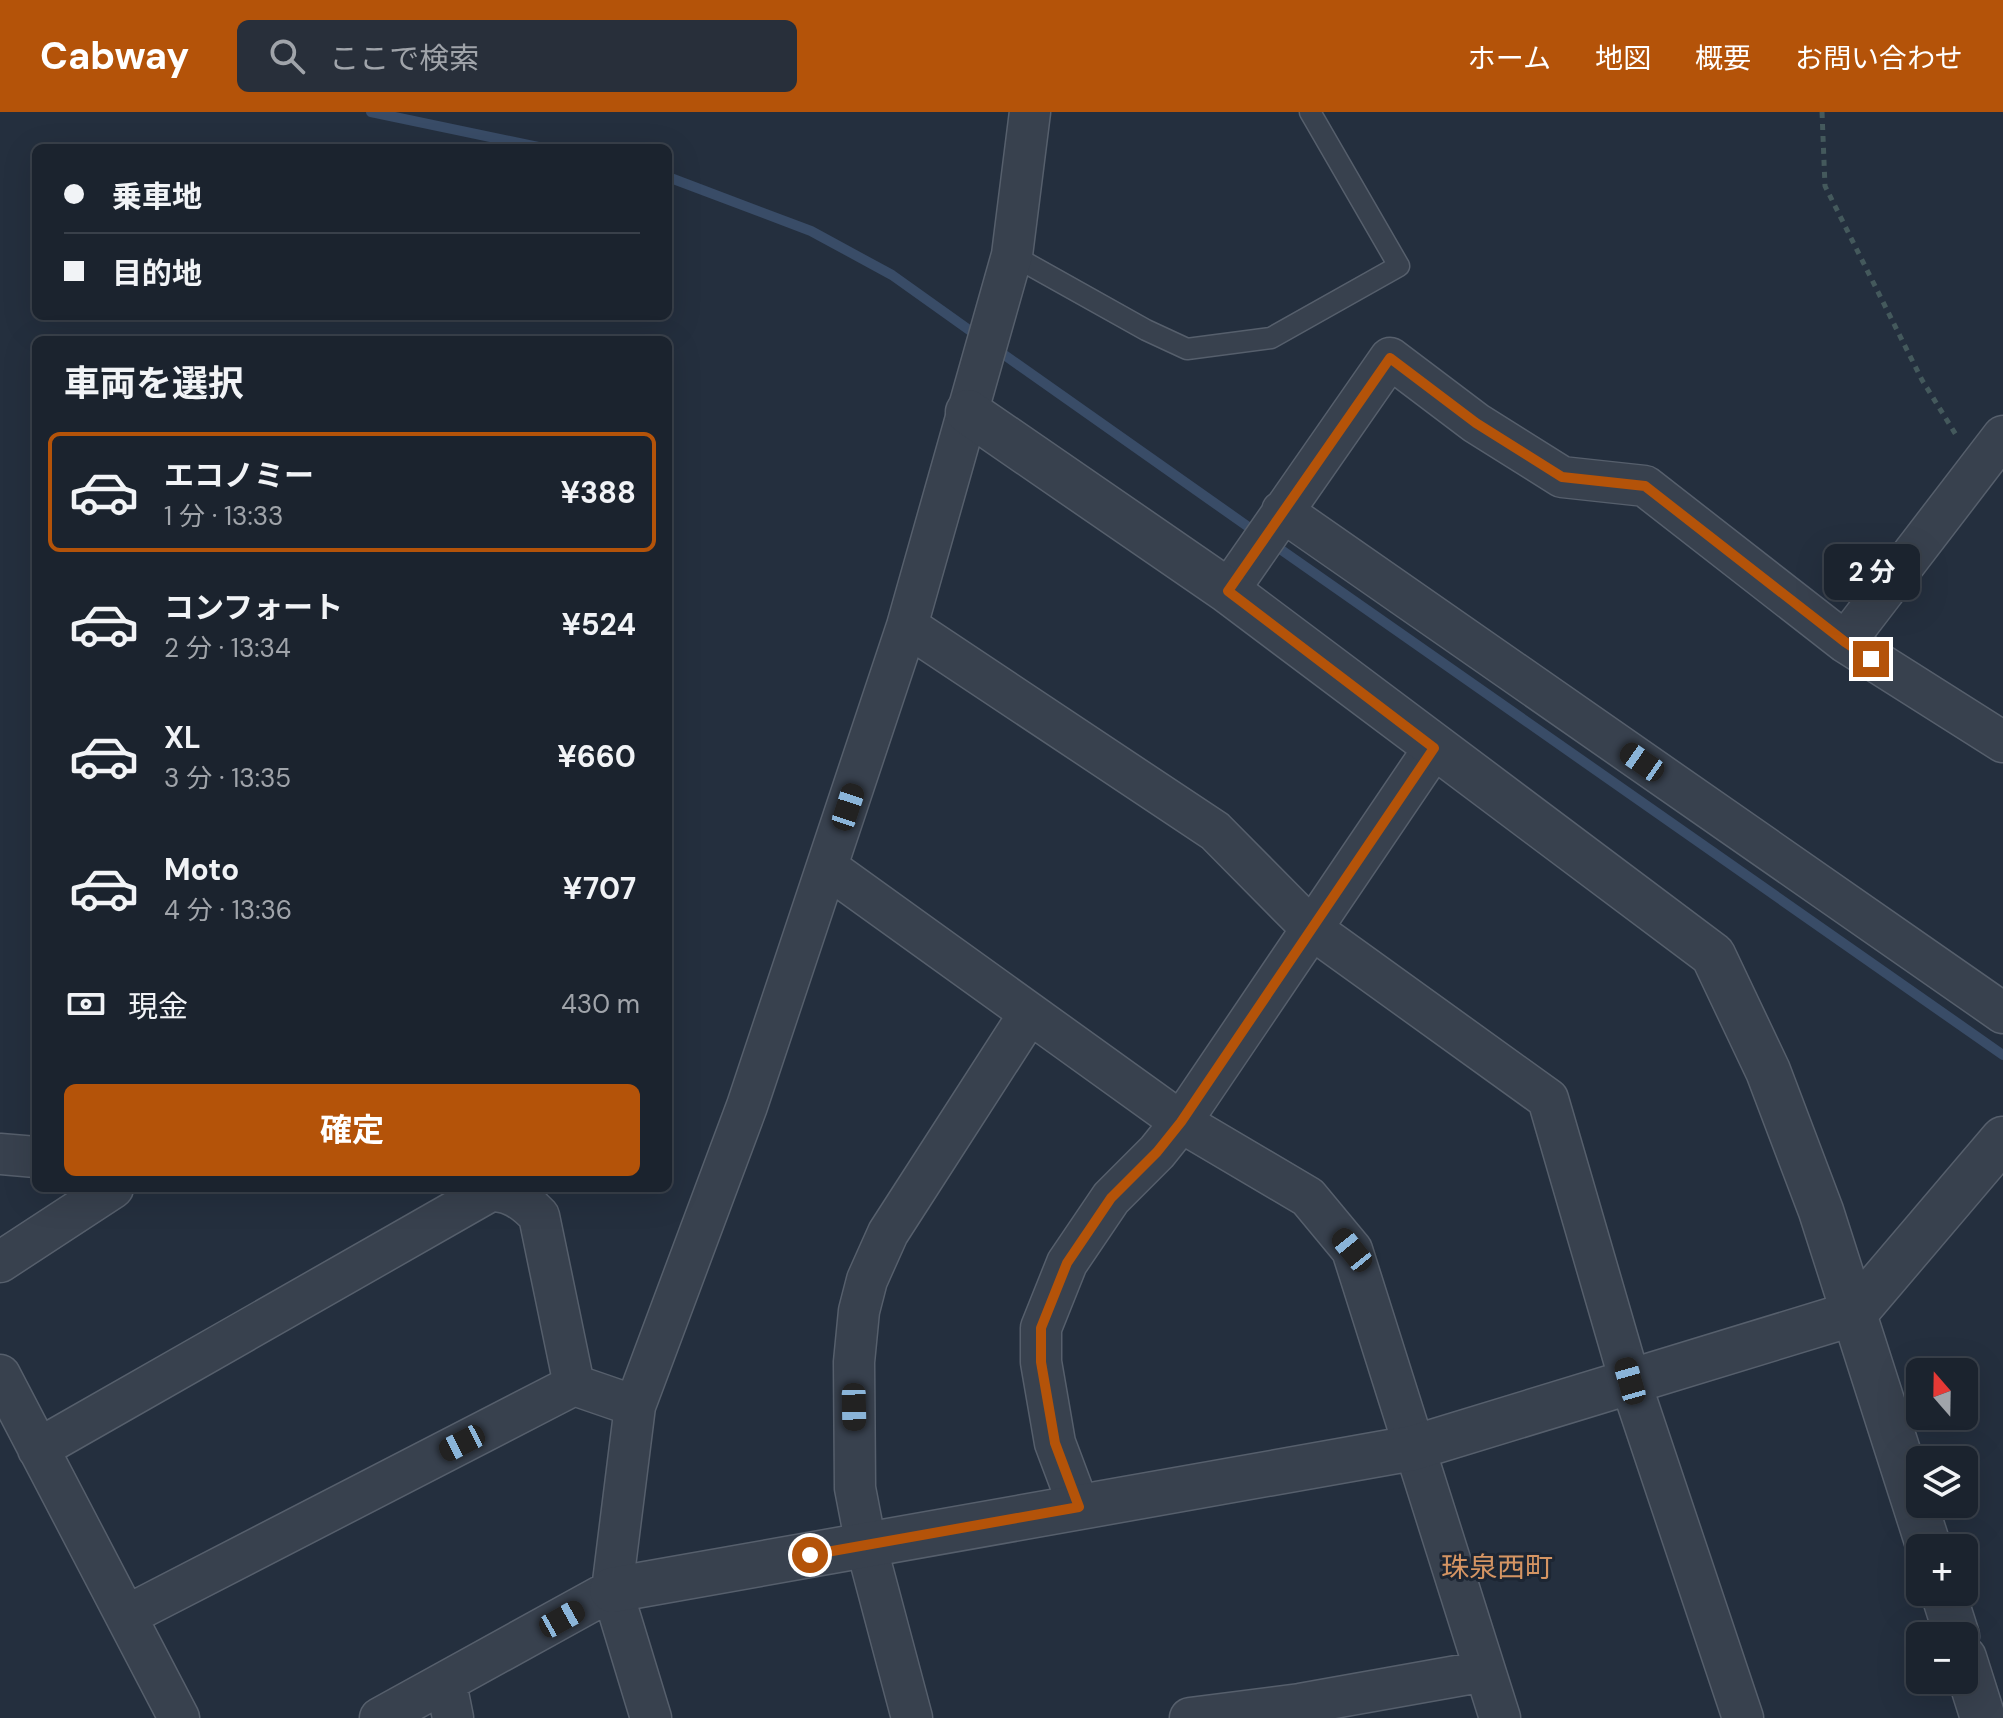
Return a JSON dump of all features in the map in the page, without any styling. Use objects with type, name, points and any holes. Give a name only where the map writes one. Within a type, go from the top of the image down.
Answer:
[{"type":"street","points":[[651,1718],[612,1590],[635,1406],[747,1106],[907,626],[1012,255],[1030,112]]},
{"type":"street","points":[[1228,591],[1390,358],[1476,423],[1562,477],[1645,486],[1845,642],[2003,742]]},
{"type":"street","points":[[968,412],[1228,591],[1713,955],[1768,1071],[1821,1211],[1925,1534]]},
{"type":"street","points":[[1845,642],[2003,436]]},
{"type":"street","points":[[1282,511],[2003,1013]]},
{"type":"street","points":[[907,626],[1215,831],[1312,929],[1548,1099],[1630,1381],[1743,1718]]},
{"type":"street","points":[[1079,1507],[1052,1431],[1041,1362],[1041,1328],[1067,1263],[1111,1198],[1157,1152],[1181,1122],[1434,748]]},
{"type":"street","points":[[828,868],[1181,1122],[1308,1197],[1352,1250],[1500,1718]]},
{"type":"street","points":[[912,1718],[866,1545],[855,1488],[854,1362],[859,1311],[877,1254],[899,1214],[1029,1014]]},
{"type":"street","points":[[380,1718],[450,1700],[612,1590],[1413,1448],[1855,1313],[2003,1139]]},
{"type":"street","points":[[0,1154],[32,1157]]},
{"type":"street","points":[[0,1262],[107,1192]]},
{"type":"street","points":[[38,1449],[471,1192]]},
{"type":"street","points":[[491,1192],[522,1198],[539,1216],[574,1385]]},
{"type":"street","points":[[0,1375],[179,1718]]},
{"type":"street","points":[[126,1616],[574,1385],[635,1406]]},
{"type":"street","points":[[1190,1718],[1302,1711],[1485,1671]]},
{"type":"street","points":[[1975,1694],[1983,1718]]},
{"type":"lane","points":[[1012,255],[1146,330],[1187,349],[1271,338],[1399,266],[1310,112]]},
{"type":"path","points":[[1822,112],[1825,186],[1922,380],[1978,469]]},
{"type":"waterway","points":[[371,112],[524,144]]},
{"type":"waterway","points":[[672,179],[811,231],[892,275],[979,337]]},
{"type":"waterway","points":[[996,349],[1257,533]]},
{"type":"waterway","points":[[1270,542],[2003,1055]]},
{"type":"district","name":"珠泉西町","points":[[1497,1567]]},
{"type":"route","points":[[810,1555],[1079,1507],[1055,1443],[1041,1362],[1041,1328],[1051,1297],[1067,1263],[1111,1198],[1157,1152],[1181,1122],[1434,748],[1228,591],[1390,358],[1476,423],[1562,477],[1645,486],[1871,659]]}]
